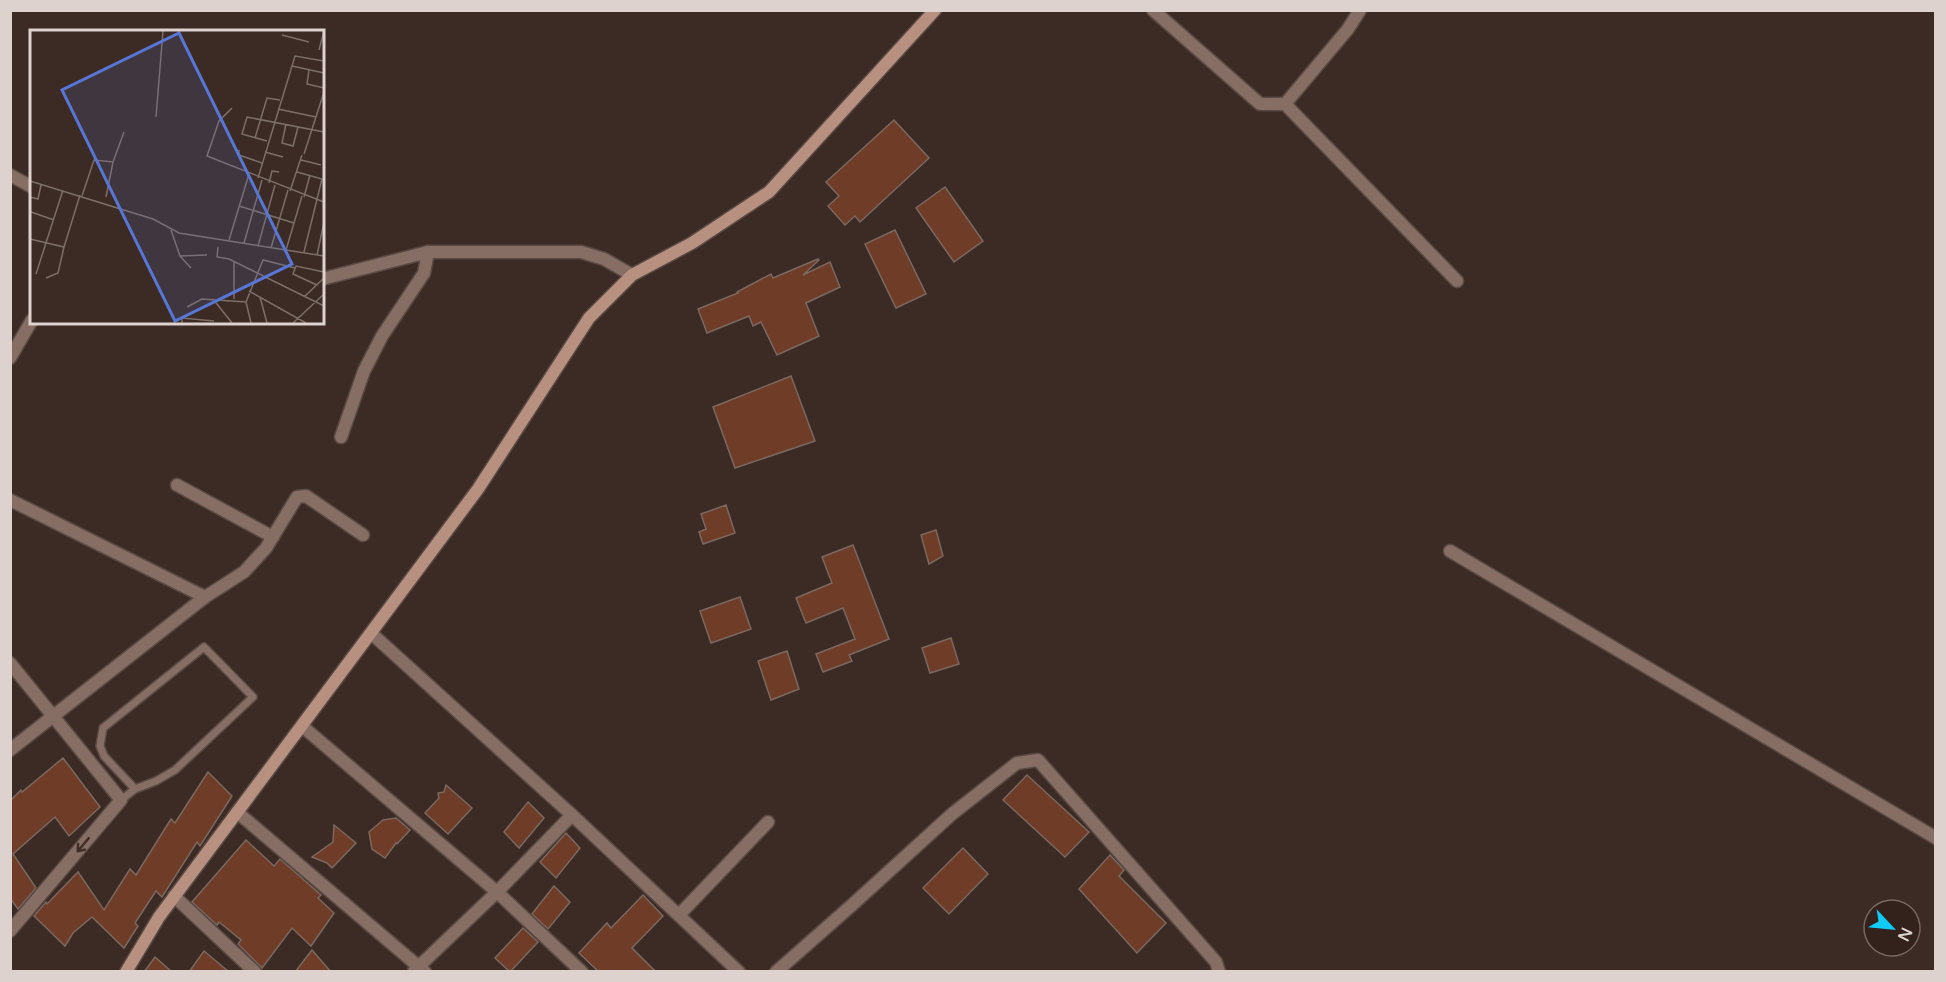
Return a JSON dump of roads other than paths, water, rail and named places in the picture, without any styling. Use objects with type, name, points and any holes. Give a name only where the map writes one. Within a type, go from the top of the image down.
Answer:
[{"type":"street","points":[[126,972],[174,896],[478,489],[589,318],[632,275],[692,243],[769,192],[935,10]]},
{"type":"street","points":[[1153,10],[1260,104],[1285,104],[1457,281]]},
{"type":"street","points":[[1285,104],[1348,29],[1360,10]]},
{"type":"street","points":[[10,175],[30,187]]},
{"type":"street","points":[[324,278],[428,252],[581,252],[604,259],[632,275]]},
{"type":"street","points":[[341,437],[364,371],[382,336],[424,273],[428,252]]},
{"type":"street","points":[[10,358],[30,324]]},
{"type":"street","points":[[10,335],[24,334]]},
{"type":"street","points":[[177,485],[273,537]]},
{"type":"street","points":[[10,750],[55,717],[205,597],[244,572],[266,548],[297,497],[306,496],[363,535]]},
{"type":"street","points":[[10,500],[205,597]]},
{"type":"street","points":[[1450,551],[1935,838]]},
{"type":"street","points":[[371,633],[572,815],[739,972]]},
{"type":"street","points":[[10,663],[120,800],[10,931]]},
{"type":"street","points":[[302,726],[497,892],[582,972]]},
{"type":"street","points":[[776,972],[952,814],[1017,763],[1038,760],[1216,962],[1219,972]]},
{"type":"street","points":[[237,812],[419,970],[572,815]]},
{"type":"street","points":[[679,915],[768,822]]},
{"type":"street","points":[[174,896],[255,972]]},
{"type":"lane","points":[[120,800],[135,789],[175,770],[253,697],[204,647],[103,728],[100,746],[104,756],[135,789]]}]
